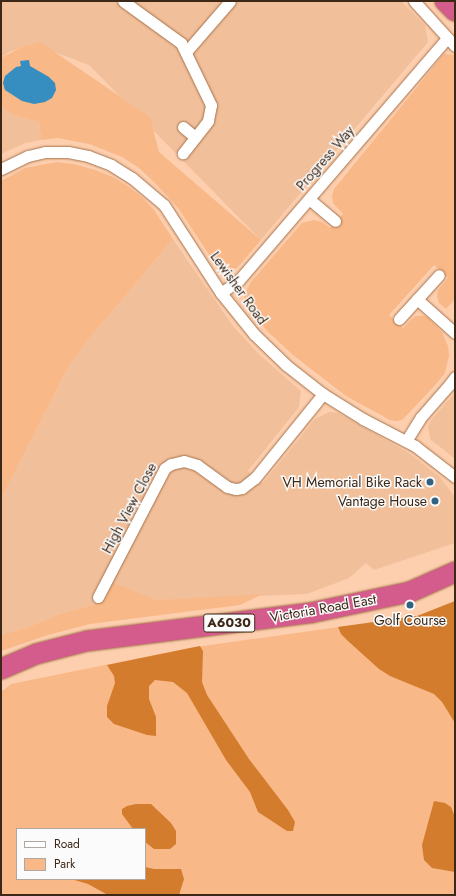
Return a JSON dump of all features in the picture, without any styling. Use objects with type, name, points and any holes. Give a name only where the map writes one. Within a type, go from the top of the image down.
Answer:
[{"type":"highway","points":[[445,1],[455,11]]},
{"type":"highway","name":"Victoria Road East","points":[[1,669],[36,654],[87,641],[310,613],[410,592],[455,572]]},
{"type":"street","points":[[123,1],[172,35],[181,43],[211,105],[208,121],[183,153]]},
{"type":"street","points":[[186,52],[230,1]]},
{"type":"street","points":[[414,1],[451,42]]},
{"type":"street","name":"Progress Way","points":[[221,293],[239,280],[309,199],[451,42]]},
{"type":"street","points":[[183,127],[195,137]]},
{"type":"street","name":"Lewisher Road","points":[[1,169],[28,156],[45,152],[75,153],[88,156],[111,165],[132,178],[164,206],[221,293],[254,334],[286,364],[322,394],[363,419],[406,441],[455,477]]},
{"type":"street","points":[[309,199],[335,221]]},
{"type":"street","points":[[399,319],[439,275]]},
{"type":"street","points":[[417,299],[455,333]]},
{"type":"street","points":[[406,441],[420,417],[450,386],[455,377]]},
{"type":"street","name":"High View Close","points":[[98,597],[165,468],[171,464],[184,461],[197,465],[227,487],[236,489],[242,488],[255,478],[322,394]]},
{"type":"shaded area","points":[[1,1],[401,1],[425,25],[428,42],[261,240],[89,65],[33,44],[9,52],[1,58]]},
{"type":"shaded area","points":[[1,105],[6,110],[39,122],[41,140],[25,143],[1,154]]},
{"type":"shaded area","points":[[173,239],[233,326],[261,356],[301,391],[299,407],[248,471],[263,483],[315,419],[329,412],[338,413],[409,453],[440,477],[455,497],[455,543],[374,570],[366,563],[349,578],[307,594],[157,600],[114,584],[103,602],[57,615],[26,628],[1,635],[1,499],[66,371],[82,347]]},
{"type":"shaded area","points":[[455,393],[455,459],[430,439],[428,426],[432,419]]},
{"type":"shaded area","points":[[455,601],[455,723],[442,702],[434,694],[390,676],[379,669],[341,634],[338,627],[417,616]]},
{"type":"shaded area","points":[[200,646],[203,651],[202,682],[207,695],[249,759],[288,810],[295,822],[293,831],[287,831],[258,812],[250,792],[226,760],[187,693],[173,682],[155,680],[149,686],[149,699],[156,717],[156,736],[147,735],[114,724],[107,717],[107,706],[115,683],[114,676],[107,665]]},
{"type":"shaded area","points":[[434,801],[445,803],[451,807],[455,817],[455,872],[432,868],[424,860],[422,845]]},
{"type":"shaded area","points":[[136,804],[151,804],[171,823],[176,831],[176,844],[170,849],[154,849],[146,843],[146,828],[132,828],[122,814],[122,809]]},
{"type":"shaded area","points":[[146,867],[154,869],[181,869],[184,879],[179,895],[108,895],[88,884],[74,880],[146,880]]},
{"type":"green space","points":[[40,42],[150,117],[159,152],[261,240],[237,268],[228,270],[220,267],[214,262],[178,208],[139,168],[122,157],[89,144],[58,138],[41,140],[39,122],[15,115],[1,105],[1,58],[22,47]]},
{"type":"green space","points":[[444,54],[455,54],[455,299],[446,309],[439,303],[437,297],[438,290],[448,278],[434,265],[389,315],[403,328],[415,316],[425,316],[442,332],[448,346],[449,356],[445,373],[437,383],[402,420],[396,421],[390,420],[346,396],[293,355],[268,332],[246,306],[244,295],[251,282],[302,223],[314,220],[322,222],[330,228],[343,214],[333,203],[332,196],[334,189]]},
{"type":"green space","points":[[57,162],[74,164],[95,170],[113,177],[129,187],[142,197],[154,210],[173,239],[82,347],[66,371],[1,499],[1,181],[25,168]]},
{"type":"green space","points":[[114,583],[157,600],[263,594],[240,605],[90,624],[48,635],[1,651],[1,635],[26,628],[57,615],[103,602]]},
{"type":"green space","points":[[455,601],[455,895],[1,895],[1,692],[11,684],[189,648],[417,616]]},
{"type":"water","points":[[29,60],[30,66],[49,77],[55,83],[56,90],[52,98],[45,102],[34,104],[22,101],[5,90],[3,83],[5,76],[16,67],[21,66],[20,61]]},
{"type":"place","name":"VH Memorial Bike Rack","points":[[430,482]]},
{"type":"place","name":"Vantage House","points":[[435,501]]},
{"type":"place","name":"Golf Course","points":[[410,605]]}]
